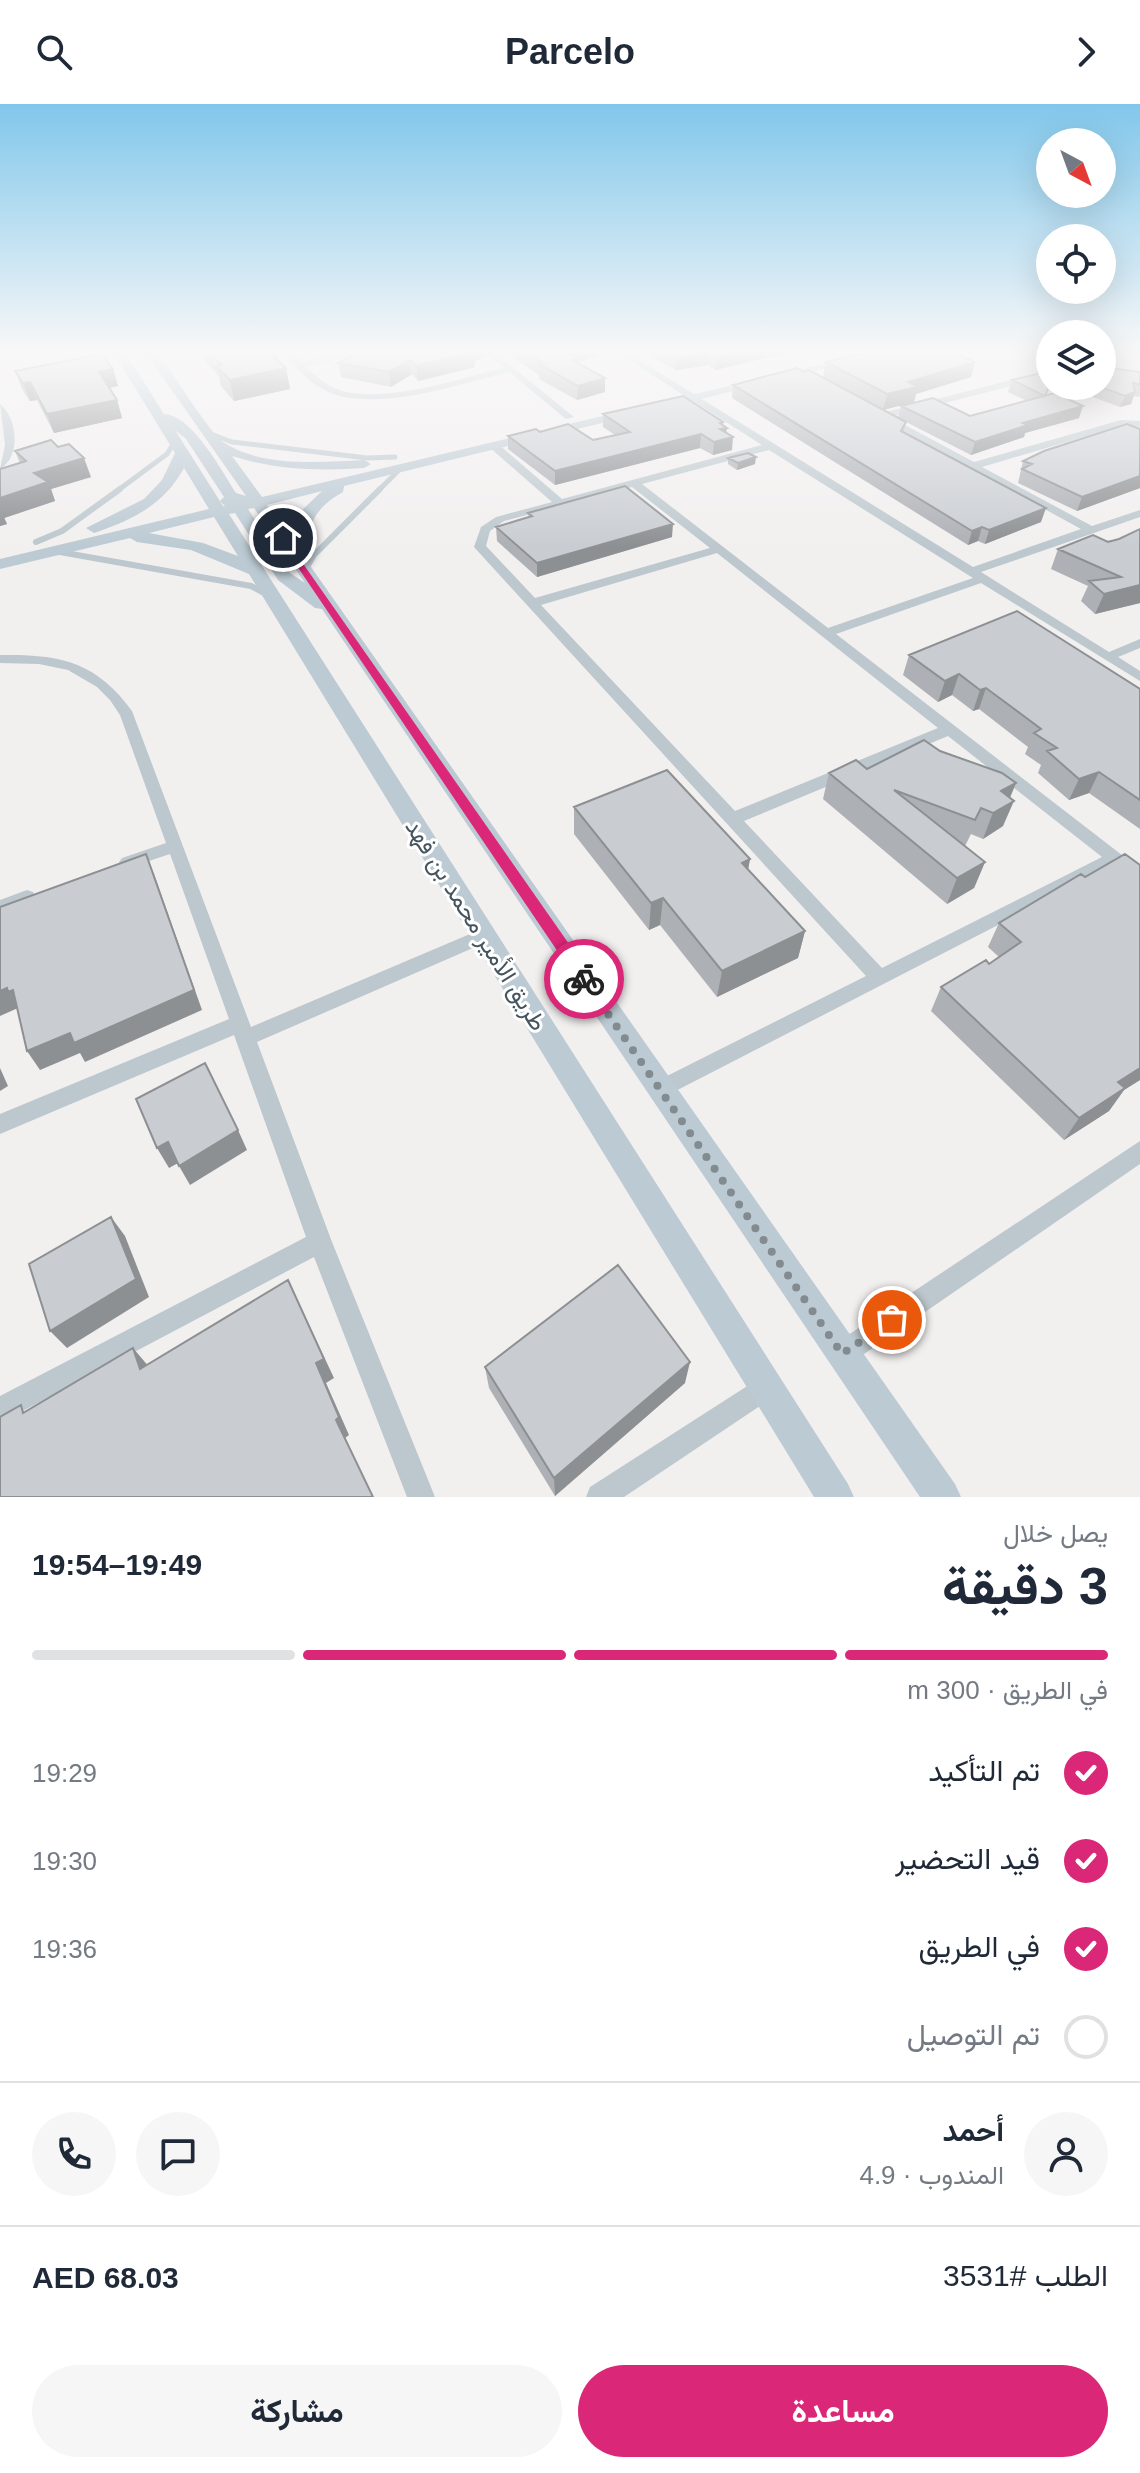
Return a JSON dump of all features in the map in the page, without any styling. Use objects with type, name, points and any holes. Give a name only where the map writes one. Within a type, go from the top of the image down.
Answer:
[{"type":"street","name":"طريق الأمير محمد بن فهد","points":[[160,417],[179,447],[302,566],[942,1497]]},
{"type":"street","points":[[168,417],[191,436],[284,576],[337,617]]},
{"type":"street","name":"طريق الأمير محمد بن فهد","points":[[198,417],[214,439],[253,571],[835,1497]]},
{"type":"street","points":[[302,566],[299,525],[309,509],[327,494],[371,468],[395,457],[569,417]]},
{"type":"street","points":[[214,439],[255,461],[281,466],[371,468],[413,464],[616,417]]},
{"type":"street","points":[[725,417],[1140,677]]},
{"type":"street","points":[[883,417],[1091,530]]},
{"type":"street","points":[[973,466],[1124,422],[1140,424]]},
{"type":"street","points":[[0,466],[11,453],[3,425]]},
{"type":"street","points":[[493,445],[559,502]]},
{"type":"street","points":[[772,446],[500,519],[485,529],[480,547],[880,978]]},
{"type":"street","points":[[89,536],[157,496],[173,479],[179,447]]},
{"type":"street","points":[[0,564],[38,548],[371,468]]},
{"type":"street","points":[[633,482],[1140,878]]},
{"type":"street","points":[[826,633],[1140,513]]},
{"type":"street","points":[[89,536],[171,540],[224,554],[253,571]]},
{"type":"street","points":[[0,550],[38,548]]},
{"type":"street","points":[[532,603],[719,549]]},
{"type":"street","points":[[1108,657],[1140,643]]},
{"type":"street","points":[[0,659],[57,661],[80,668],[113,692],[127,714],[320,1242],[421,1497]]},
{"type":"street","points":[[732,819],[950,729]]},
{"type":"street","points":[[117,866],[176,846]]},
{"type":"street","points":[[660,1090],[1115,858]]},
{"type":"street","points":[[0,907],[44,891]]},
{"type":"street","points":[[0,1124],[483,936]]},
{"type":"street","points":[[842,1354],[1140,1151]]},
{"type":"street","points":[[0,1410],[320,1242]]},
{"type":"street","points":[[600,1497],[766,1387]]},
{"type":"lane","points":[[214,439],[367,458],[395,457]]},
{"type":"lane","points":[[38,548],[179,447]]},
{"type":"lane","points":[[302,566],[307,567],[314,555],[392,474],[413,464]]},
{"type":"lane","points":[[38,548],[251,586],[270,597]]},
{"type":"building","points":[[608,417],[715,417],[727,428],[720,429],[733,437],[714,442],[701,434],[555,471],[508,436],[568,424],[593,440],[630,432]]},
{"type":"building","points":[[785,417],[897,417],[906,422],[901,431],[1046,508],[989,530],[982,527],[972,531]]},
{"type":"building","points":[[924,417],[1044,417],[1023,423],[1028,425],[975,442]]},
{"type":"building","points":[[1127,424],[1140,429],[1140,476],[1082,497],[1022,469],[1032,464],[1023,461],[1044,451]]},
{"type":"building","points":[[51,440],[58,447],[69,444],[84,458],[34,473],[48,482],[0,498],[0,469],[26,461],[15,451]]},
{"type":"building","points":[[748,453],[756,457],[738,463],[728,458]]},
{"type":"building","points":[[625,486],[673,524],[537,563],[496,527],[532,516],[528,513]]},
{"type":"building","points":[[1140,529],[1140,585],[1104,594],[1089,581],[1121,577],[1058,549],[1093,535],[1108,542]]},
{"type":"building","points":[[1017,611],[1140,689],[1140,800],[1099,772],[1079,779],[1047,751],[1057,748],[1034,733],[1041,729],[986,688],[980,690],[959,674],[945,681],[909,655]]},
{"type":"building","points":[[924,740],[940,751],[1002,773],[1016,783],[1001,791],[1014,801],[993,813],[981,808],[975,820],[894,790],[985,862],[957,878],[829,773],[856,760],[867,769]]},
{"type":"building","points":[[667,770],[750,859],[742,863],[805,931],[722,971],[663,898],[651,903],[574,807]]},
{"type":"building","points":[[146,854],[194,990],[74,1043],[70,1033],[27,1051],[13,990],[8,992],[7,988],[0,991],[0,907]]},
{"type":"building","points":[[1125,854],[1140,865],[1140,1068],[1118,1082],[1125,1088],[1079,1118],[941,987],[986,960],[989,964],[1021,942],[999,923],[1081,874],[1085,877]]},
{"type":"building","points":[[205,1063],[238,1130],[179,1166],[168,1142],[157,1148],[136,1099]]},
{"type":"building","points":[[111,1217],[136,1279],[50,1331],[29,1264]]},
{"type":"building","points":[[618,1265],[690,1362],[554,1478],[485,1367]]},
{"type":"building","points":[[288,1280],[324,1359],[316,1363],[339,1417],[336,1420],[373,1497],[0,1497],[0,1417],[21,1405],[23,1413],[133,1348],[140,1369]]},
{"type":"way so far","points":[[584,979],[842,1354],[892,1320]]},
{"type":"route","points":[[283,538],[584,979]]}]
